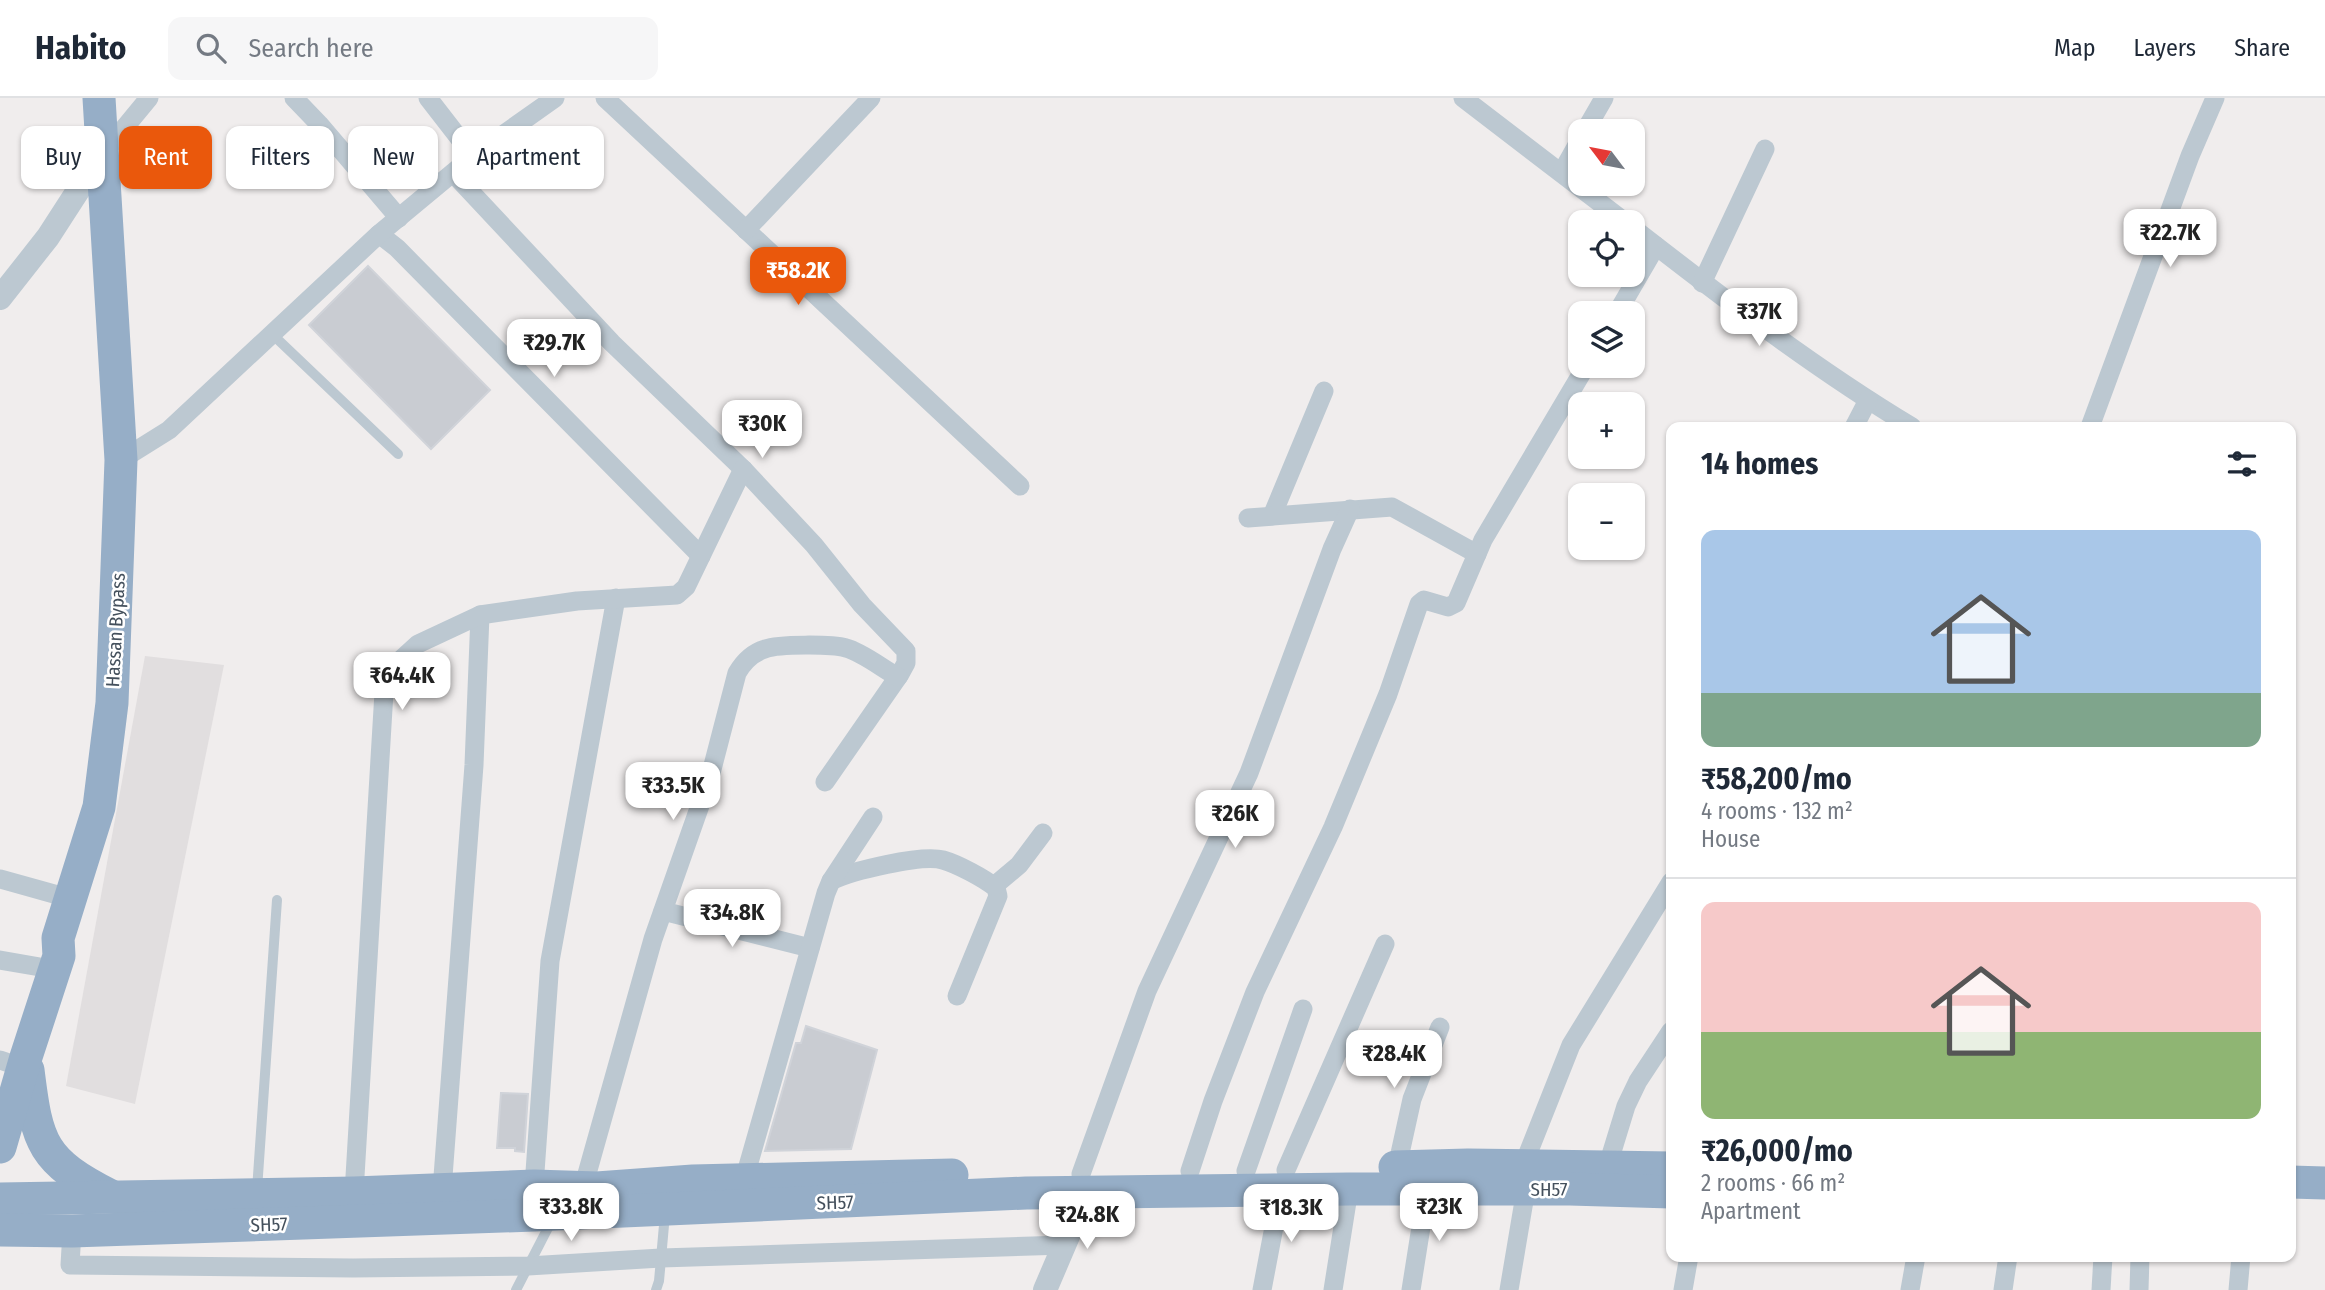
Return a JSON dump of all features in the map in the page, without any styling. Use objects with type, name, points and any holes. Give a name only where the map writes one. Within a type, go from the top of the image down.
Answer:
[{"type":"highway","name":"Hassan Bypass","points":[[99,98],[100,126]]},
{"type":"highway","name":"Hassan Bypass","points":[[0,1147],[8,1065],[59,957],[58,938],[99,807],[112,703],[121,460],[103,189]]},
{"type":"highway","points":[[58,938],[40,967],[8,1065],[52,1157],[82,1182],[111,1196]]},
{"type":"highway","points":[[0,1199],[256,1194],[362,1202],[442,1190],[534,1186],[583,1188],[684,1199],[744,1180],[917,1175],[1084,1184],[1190,1171],[1246,1171],[1284,1180],[1398,1167],[1524,1178],[1607,1179],[1666,1169]]},
{"type":"highway","name":"SH57","points":[[0,1230],[72,1231],[362,1202],[556,1214],[684,1199],[1026,1193],[1084,1184],[1284,1180],[1349,1189],[1427,1189],[1524,1178]]},
{"type":"highway","points":[[1607,1179],[1666,1191]]},
{"type":"highway","points":[[2296,1182],[2325,1183]]},
{"type":"highway","points":[[2296,1202],[2325,1202]]},
{"type":"highway","points":[[0,1251],[37,1230]]},
{"type":"street","points":[[105,150],[149,98]]},
{"type":"street","points":[[294,98],[399,218]]},
{"type":"street","points":[[428,98],[452,129]]},
{"type":"street","points":[[515,126],[555,98]]},
{"type":"street","points":[[605,98],[1020,486]]},
{"type":"street","points":[[746,230],[871,98]]},
{"type":"street","points":[[1463,98],[1610,210]]},
{"type":"street","points":[[1592,119],[1604,98]]},
{"type":"street","points":[[2092,422],[2190,156],[2215,98]]},
{"type":"street","points":[[1702,283],[1765,149]]},
{"type":"street","points":[[1562,173],[1568,162]]},
{"type":"street","points":[[121,460],[169,430],[379,234],[452,174]]},
{"type":"street","points":[[0,298],[48,237],[79,189]]},
{"type":"street","points":[[468,189],[612,343],[743,469],[814,545],[862,605],[906,651],[906,663],[898,677],[825,782]]},
{"type":"street","points":[[379,234],[397,248],[701,556]]},
{"type":"street","points":[[1645,237],[1702,283],[1868,400],[1904,422]]},
{"type":"street","points":[[1623,301],[1656,246]]},
{"type":"street","points":[[1190,1171],[1213,1101],[1255,992],[1333,827],[1388,694],[1419,604],[1424,600],[1453,606],[1483,540],[1579,378]]},
{"type":"street","points":[[1272,516],[1324,391]]},
{"type":"street","points":[[1857,422],[1868,400]]},
{"type":"street","points":[[362,1202],[384,692],[387,678],[395,665],[418,644],[480,615],[577,601],[677,595],[686,587],[743,469]]},
{"type":"street","points":[[1248,518],[1392,507],[1477,554]]},
{"type":"street","points":[[1045,1290],[1065,1245],[1147,990],[1249,773],[1332,549],[1350,509]]},
{"type":"street","points":[[534,1186],[550,961],[617,598]]},
{"type":"street","points":[[442,1190],[474,765],[480,615]]},
{"type":"street","points":[[583,1188],[653,939],[710,777],[737,673],[751,655],[767,648],[821,645],[846,648],[898,677]]},
{"type":"street","points":[[744,1180],[831,881],[873,817]]},
{"type":"street","points":[[993,886],[1019,865],[1043,832]]},
{"type":"street","points":[[831,881],[843,875],[904,861],[941,859],[993,886],[998,896],[957,996]]},
{"type":"street","points":[[0,879],[72,899]]},
{"type":"street","points":[[1508,1290],[1524,1178],[1571,1045],[1666,890]]},
{"type":"street","points":[[663,911],[810,948]]},
{"type":"street","points":[[1262,1290],[1284,1180],[1385,944]]},
{"type":"street","points":[[0,960],[40,967]]},
{"type":"street","points":[[1246,1171],[1303,1009]]},
{"type":"street","points":[[1398,1167],[1412,1099],[1440,1027]]},
{"type":"street","points":[[1607,1179],[1626,1105],[1638,1081],[1666,1039]]},
{"type":"street","points":[[1333,1290],[1349,1189]]},
{"type":"street","points":[[1411,1290],[1427,1189]]},
{"type":"street","points":[[72,1231],[70,1265],[353,1268],[528,1266],[661,1258],[1065,1245]]},
{"type":"street","points":[[1683,1290],[1688,1262]]},
{"type":"street","points":[[1910,1290],[1915,1262]]},
{"type":"street","points":[[2003,1290],[2007,1262]]},
{"type":"street","points":[[2101,1290],[2103,1262]]},
{"type":"street","points":[[2139,1290],[2140,1262]]},
{"type":"street","points":[[2238,1290],[2240,1262]]},
{"type":"lane","points":[[272,334],[398,454]]},
{"type":"lane","points":[[256,1194],[277,900]]},
{"type":"lane","points":[[656,1290],[661,1258],[684,1199]]},
{"type":"lane","points":[[516,1290],[556,1214]]},
{"type":"shaded area","points":[[145,656],[224,665],[135,1104],[66,1086]]},
{"type":"building","points":[[368,266],[490,390],[431,449],[309,325]]},
{"type":"building","points":[[806,1026],[877,1050],[851,1149],[765,1151],[796,1043],[801,1043]]},
{"type":"building","points":[[501,1093],[528,1094],[524,1152],[515,1151],[515,1148],[497,1148]]}]
